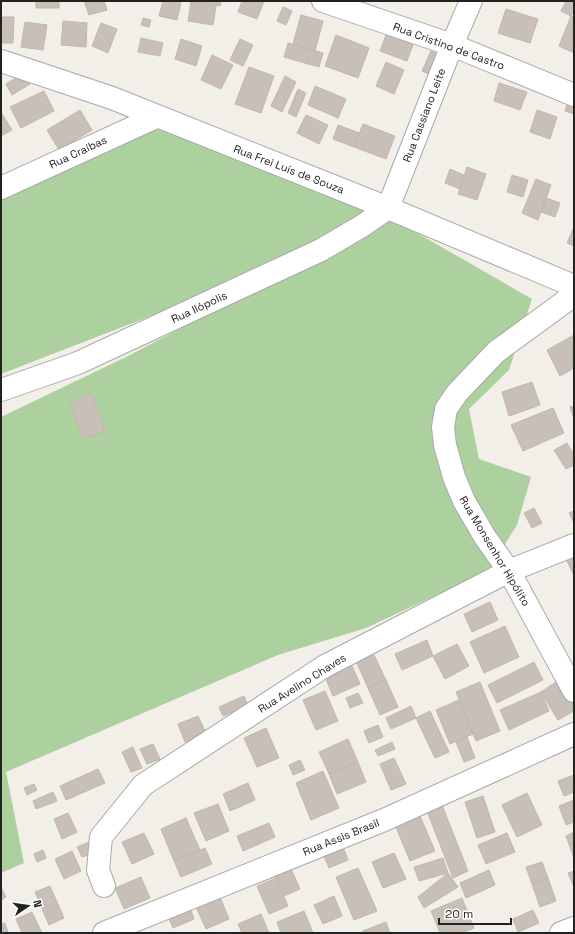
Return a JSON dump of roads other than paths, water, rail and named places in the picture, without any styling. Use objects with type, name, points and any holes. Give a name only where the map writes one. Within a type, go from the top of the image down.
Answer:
[{"type":"street","name":"Rua Cristino de Castro","points":[[323,1],[452,45],[574,95]]},
{"type":"street","name":"Rua Cassiano Leite","points":[[388,208],[452,45],[471,1]]},
{"type":"street","name":"Rua Frei Luís de Souza","points":[[1,61],[84,88],[156,116],[388,208],[574,286]]},
{"type":"street","name":"Rua Craíbas","points":[[1,188],[156,116]]},
{"type":"street","name":"Rua Ilópolis","points":[[1,390],[78,363],[321,250],[362,226],[388,208]]},
{"type":"street","name":"Rua Monsenhor Hipólito","points":[[574,295],[496,352],[457,393],[446,409],[443,418],[445,445],[454,477],[464,501],[485,537],[509,571],[574,690]]},
{"type":"street","name":"Rua Avelino Chaves","points":[[104,886],[98,870],[102,837],[144,785],[325,666],[509,571],[574,545]]},
{"type":"street","name":"Rua Assis Brasil","points":[[104,933],[384,820],[574,734]]},
{"type":"street","points":[[561,933],[574,928]]}]
